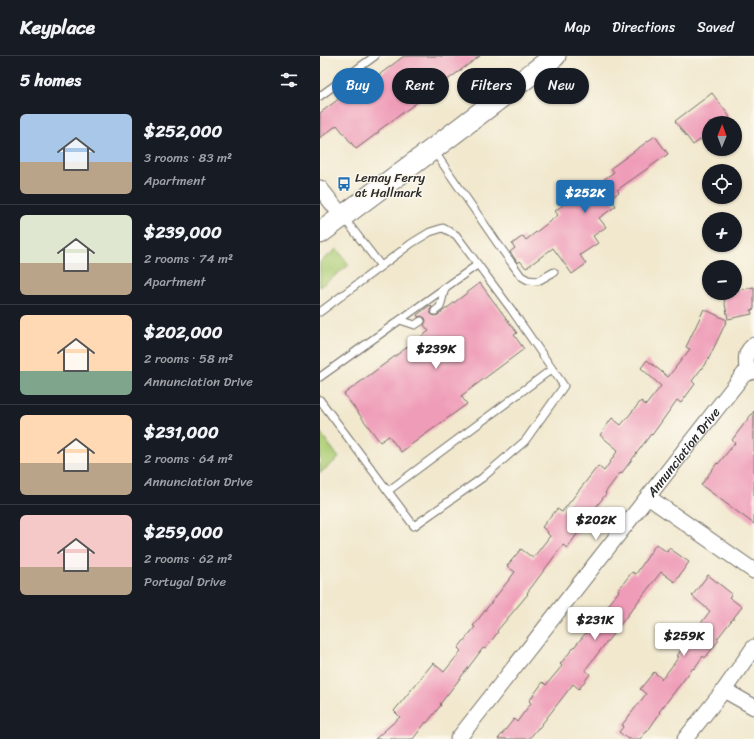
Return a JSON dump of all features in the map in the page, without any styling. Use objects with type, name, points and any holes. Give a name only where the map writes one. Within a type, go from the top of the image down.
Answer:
[{"type":"main road","points":[[320,233],[555,56]]},
{"type":"street","points":[[320,188],[342,216]]},
{"type":"street","name":"Annunciation Drive","points":[[458,739],[744,374],[750,372],[746,356],[749,349],[754,344]]},
{"type":"street","points":[[648,497],[754,570]]},
{"type":"street","points":[[685,739],[724,690],[754,647]]},
{"type":"street","points":[[724,690],[754,707]]},
{"type":"lane","points":[[320,96],[374,56]]},
{"type":"lane","points":[[433,149],[521,276],[528,280],[538,281],[554,272]]},
{"type":"lane","points":[[342,216],[381,266]]},
{"type":"lane","points":[[320,312],[412,243],[430,232],[443,228],[456,235],[511,309],[564,386],[525,441],[482,478],[414,526],[320,400]]},
{"type":"lane","points":[[320,377],[477,265]]},
{"type":"lane","points":[[435,311],[440,307],[445,288]]},
{"type":"lane","points":[[400,320],[415,325],[421,321]]},
{"type":"lane","points":[[388,491],[552,369]]},
{"type":"green space","points":[[337,249],[349,265],[320,287],[320,262]]},
{"type":"green space","points":[[320,432],[339,458],[320,473]]},
{"type":"building","points":[[404,56],[480,56],[464,68],[457,68],[457,73],[449,79],[449,68],[392,68],[392,104],[415,104],[356,149],[337,125],[320,138],[320,113],[332,104],[384,104],[384,71]]},
{"type":"building","points":[[712,93],[729,116],[702,116],[702,138],[693,145],[675,121]]},
{"type":"building","points":[[655,136],[668,154],[617,190],[619,192],[611,198],[616,206],[599,218],[606,227],[593,236],[598,243],[580,255],[586,264],[572,274],[553,248],[526,268],[520,261],[518,263],[510,252],[515,248],[512,244],[523,236],[526,240],[558,215],[555,211],[573,197],[575,201],[614,172],[611,168]]},
{"type":"building","points":[[480,283],[517,333],[514,335],[524,349],[461,396],[467,404],[401,452],[389,436],[380,442],[344,394],[429,331],[424,325],[426,321],[425,318],[421,316],[418,317],[417,315],[430,305],[432,307],[430,310],[431,314],[434,316],[438,315]]},
{"type":"building","points":[[754,287],[754,309],[751,310],[752,314],[728,319],[724,300],[742,300],[742,290]]},
{"type":"building","points":[[704,309],[727,320],[708,360],[692,381],[695,384],[681,403],[677,400],[652,435],[651,434],[605,493],[606,494],[579,529],[580,530],[567,548],[563,545],[527,593],[528,594],[497,631],[498,632],[485,649],[483,648],[440,704],[441,705],[413,739],[375,739],[400,717],[394,711],[433,663],[444,672],[461,651],[458,648],[475,627],[473,626],[515,572],[507,566],[521,549],[533,558],[550,536],[542,527],[557,509],[562,512],[598,466],[604,471],[618,450],[600,435],[612,418],[621,425],[641,401],[646,405],[661,386],[641,368],[647,360],[668,377],[690,349],[686,347]]},
{"type":"building","points":[[754,411],[754,524],[701,485],[717,463],[718,464],[735,443],[732,440]]},
{"type":"building","points":[[656,544],[667,552],[669,548],[689,562],[675,582],[661,572],[585,670],[590,674],[579,689],[573,684],[529,739],[498,739],[514,719],[517,722],[531,703],[529,701],[543,682],[546,685],[562,666],[560,664],[590,628],[589,627],[603,609],[605,610],[632,572],[636,574]]},
{"type":"building","points":[[708,575],[732,594],[729,597],[742,607],[717,639],[719,640],[705,658],[703,656],[659,712],[660,713],[647,732],[640,739],[628,739],[619,732],[624,726],[622,725],[646,694],[640,689],[654,672],[662,679],[679,657],[677,656],[683,647],[678,644],[686,635],[690,638],[710,611],[692,596]]},
{"type":"place","name":"Lemay Ferry at Hallmark","points":[[344,184]]}]
